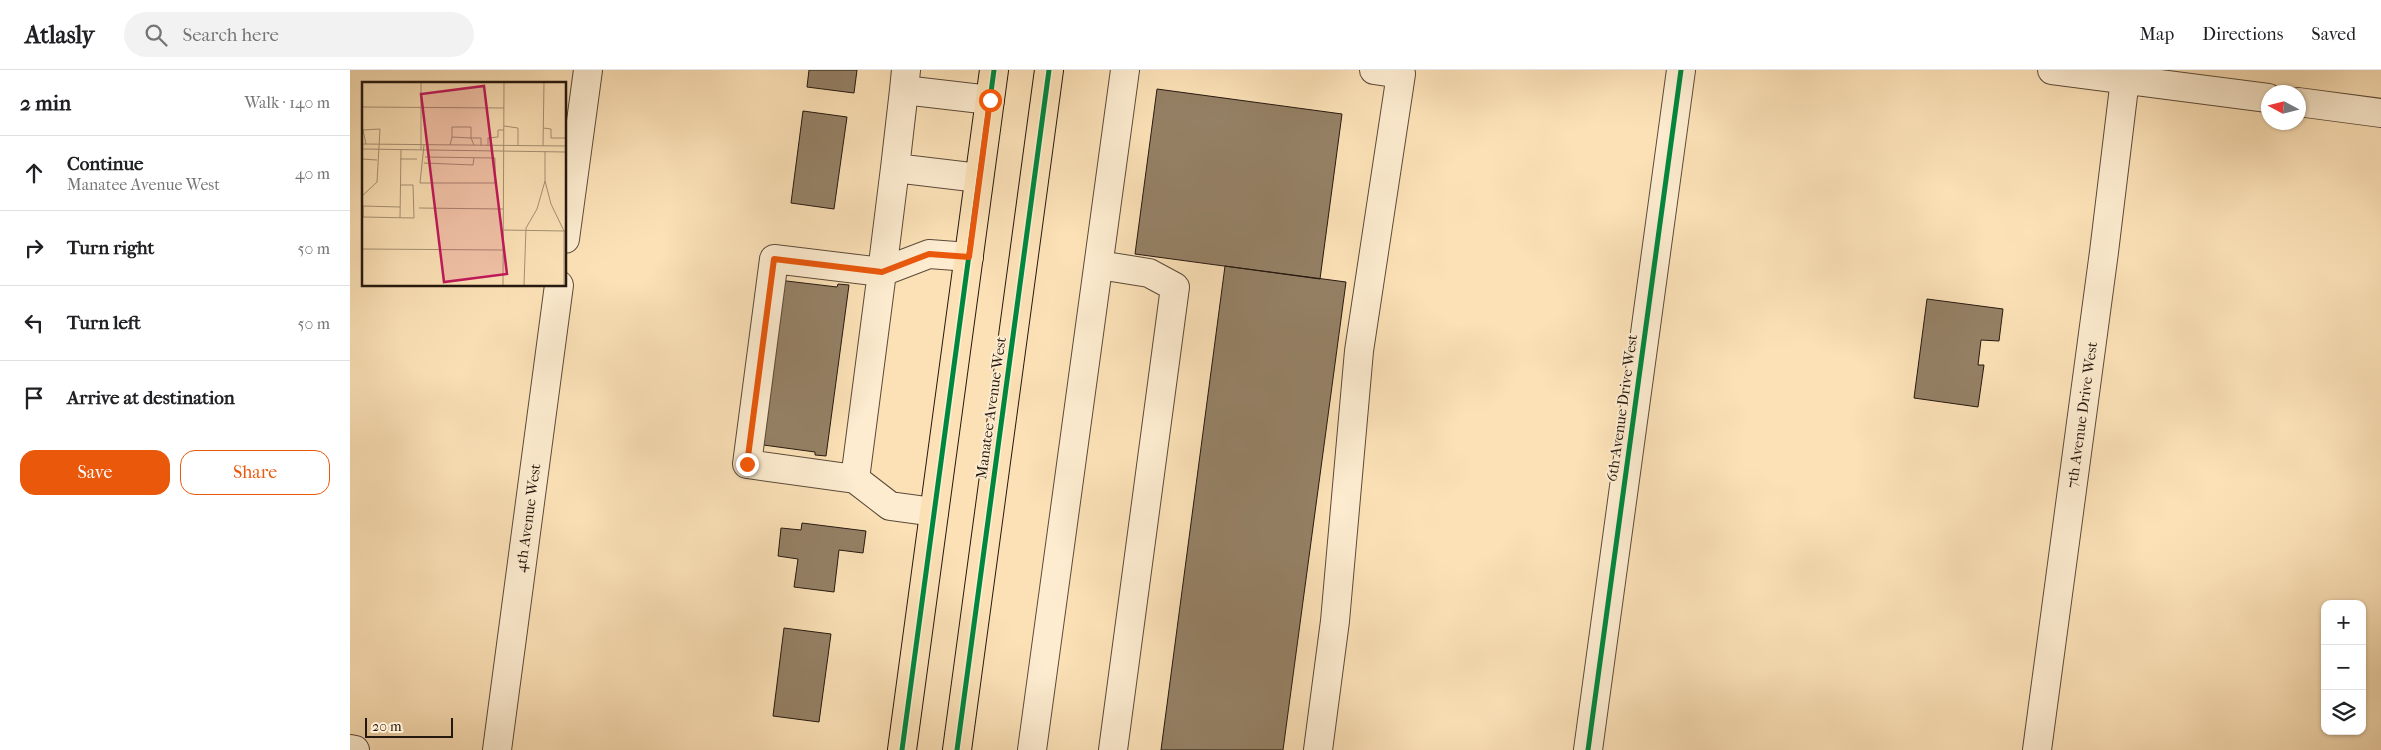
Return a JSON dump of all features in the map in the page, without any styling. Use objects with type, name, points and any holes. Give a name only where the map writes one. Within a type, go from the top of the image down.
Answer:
[{"type":"main road","points":[[902,750],[994,70]]},
{"type":"main road","name":"Manatee Avenue West","points":[[957,750],[1049,70]]},
{"type":"street","points":[[566,232],[588,70]]},
{"type":"street","points":[[1032,750],[1125,70]]},
{"type":"street","points":[[1318,750],[1335,621],[1359,351],[1400,74],[1374,70]]},
{"type":"street","name":"6th Avenue Drive West","points":[[1588,750],[1680,70]]},
{"type":"street","points":[[2052,70],[2261,97]]},
{"type":"street","name":"7th Avenue Drive West","points":[[2037,750],[2104,252],[2125,79]]},
{"type":"street","points":[[855,479],[905,80],[990,100]]},
{"type":"street","points":[[2306,103],[2381,113]]},
{"type":"street","points":[[895,168],[979,178]]},
{"type":"street","points":[[934,512],[890,506],[855,479],[747,464],[774,259],[882,272],[929,254],[969,257]]},
{"type":"street","points":[[1099,265],[1149,273],[1175,287],[1113,750]]},
{"type":"street","name":"4th Avenue West","points":[[497,750],[559,286]]},
{"type":"street","points":[[350,749],[355,750]]},
{"type":"building","points":[[809,70],[857,70],[854,93],[807,87]]},
{"type":"building","points":[[1157,89],[1342,114],[1320,279],[1135,254]]},
{"type":"building","points":[[803,111],[847,117],[834,209],[791,203]]},
{"type":"building","points":[[1225,266],[1346,282],[1283,750],[1161,750]]},
{"type":"building","points":[[778,280],[837,287],[838,284],[849,285],[826,456],[815,455],[815,452],[756,444]]},
{"type":"building","points":[[1927,299],[2003,309],[1999,341],[1981,340],[1978,365],[1984,365],[1978,407],[1914,398]]},
{"type":"building","points":[[802,523],[866,531],[863,553],[839,550],[834,592],[794,587],[798,559],[778,556],[781,528],[801,530]]},
{"type":"building","points":[[784,628],[831,634],[819,722],[773,716]]},
{"type":"cycle path","points":[[902,750],[994,70]]},
{"type":"cycle path","points":[[957,750],[1049,70]]},
{"type":"cycle path","points":[[1588,750],[1681,70]]},
{"type":"route","points":[[747,464],[774,259],[882,272],[929,254],[969,257],[990,100]]}]
